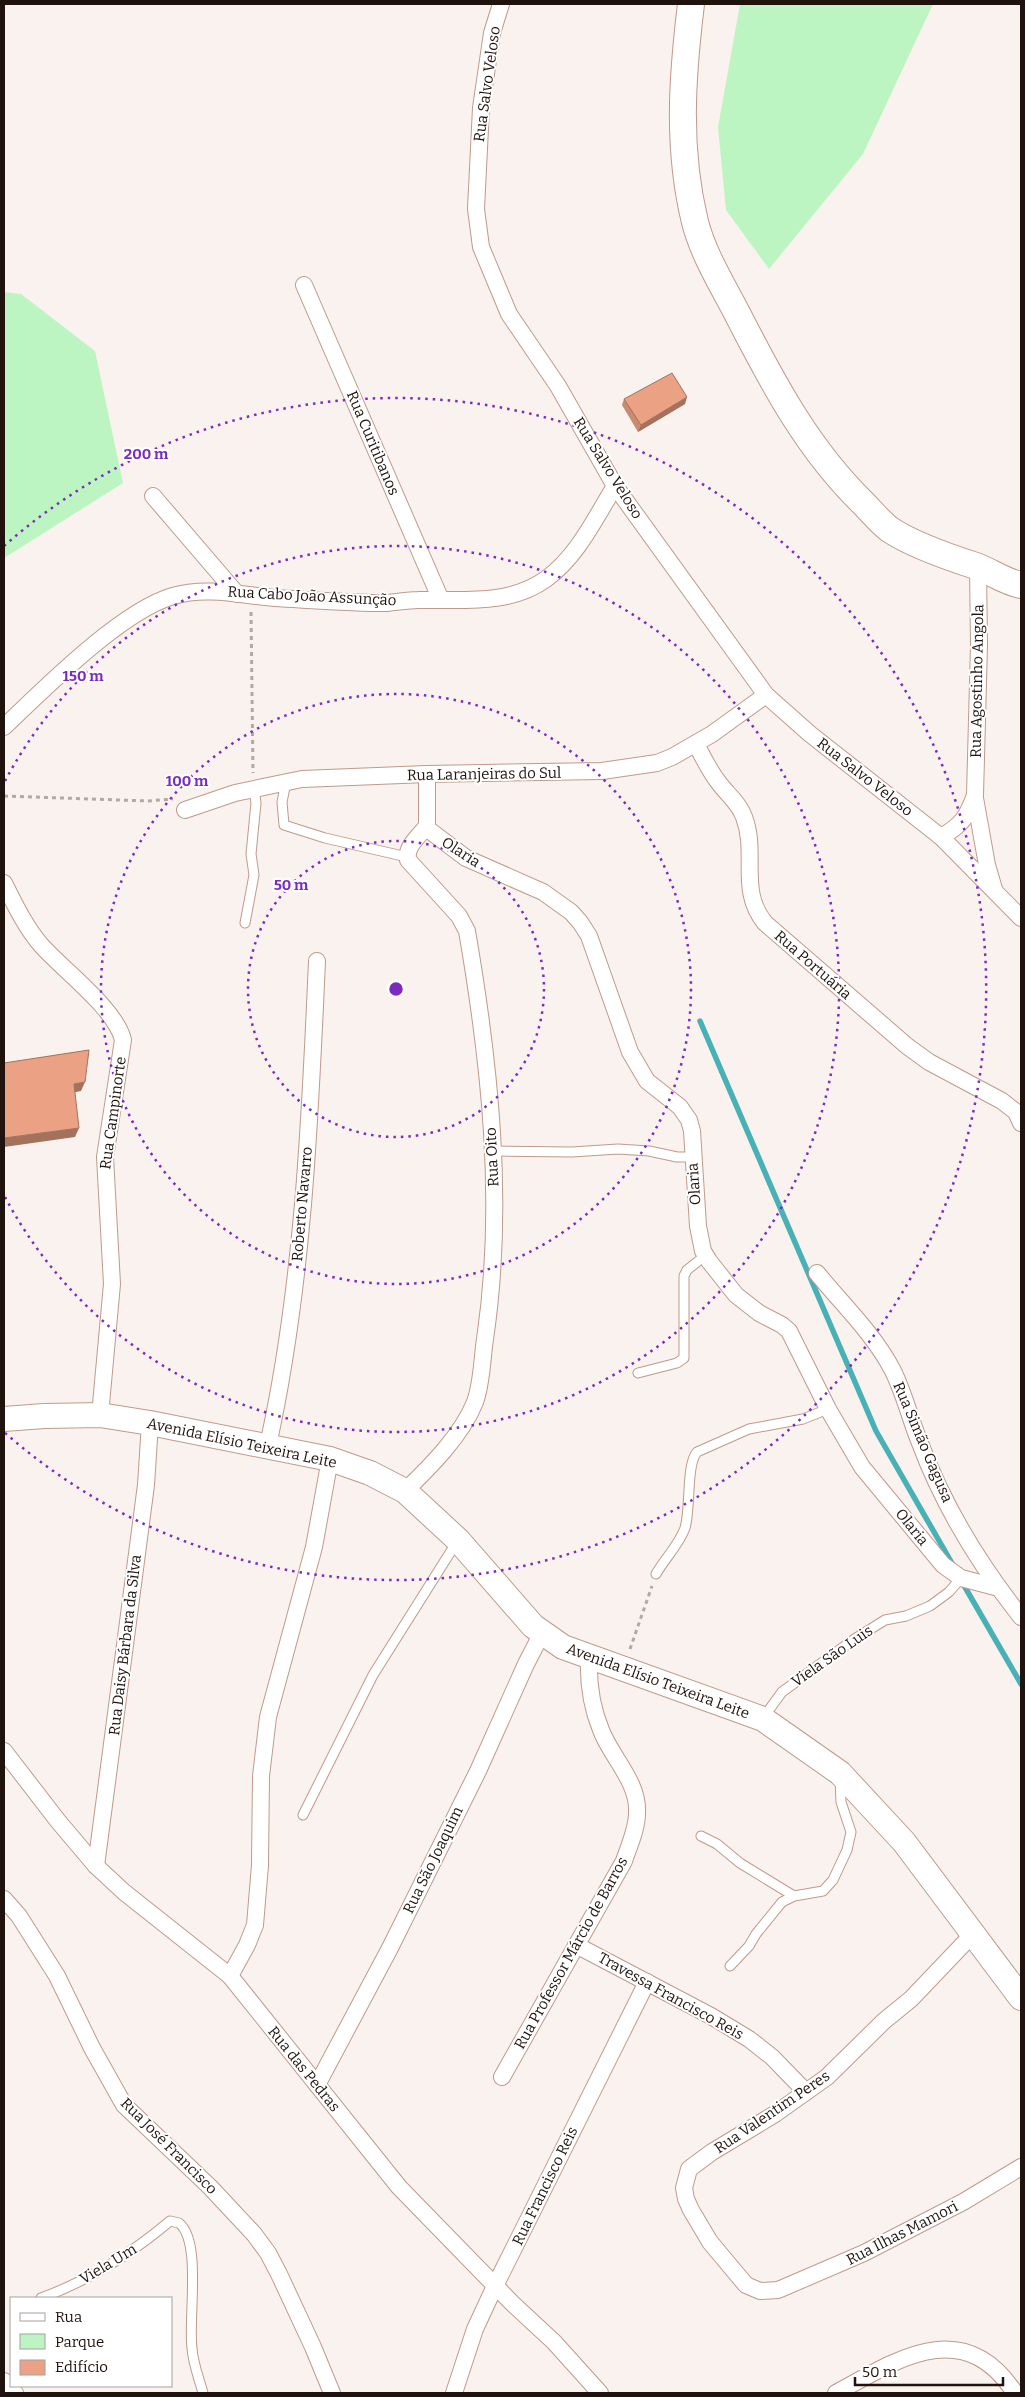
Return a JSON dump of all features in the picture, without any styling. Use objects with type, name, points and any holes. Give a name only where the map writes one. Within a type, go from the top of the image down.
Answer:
[{"type":"main road","points":[[691,4],[683,68],[682,129],[688,185],[696,224],[712,267],[776,389],[808,439],[838,478],[890,529],[950,558],[978,567],[1012,583],[1021,585]]},
{"type":"main road","points":[[978,567],[1021,566]]},
{"type":"main road","name":"Avenida Elísio Teixeira Leite","points":[[4,1419],[100,1415],[150,1423],[268,1445],[330,1459],[370,1474],[405,1491],[458,1540],[533,1626],[563,1648],[624,1668],[763,1719],[840,1772],[904,1842],[1021,1998]]},
{"type":"street","name":"Rua Salvo Veloso","points":[[501,4],[492,33],[481,108],[476,209],[481,247],[509,314],[558,386],[615,486],[766,695],[810,734],[942,837]]},
{"type":"street","name":"Rua Curitibanos","points":[[304,285],[441,600]]},
{"type":"street","name":"Rua Cabo João Assunção","points":[[4,727],[78,659],[138,614],[164,599],[183,593],[211,591],[244,595],[388,602],[483,600],[508,596],[528,590],[546,579],[562,565],[615,486]]},
{"type":"street","points":[[153,496],[244,595]]},
{"type":"street","name":"Rua Agostinho Angola","points":[[978,567],[979,645],[975,795],[986,865],[994,891]]},
{"type":"street","name":"Rua Laranjeiras do Sul","points":[[185,810],[254,789],[302,779],[427,774],[602,771],[656,763],[696,744],[766,695]]},
{"type":"street","name":"Rua Portuária","points":[[696,744],[718,782],[737,802],[744,816],[751,843],[751,898],[754,908],[765,923],[907,1046],[929,1062],[1002,1101],[1016,1112],[1021,1123]]},
{"type":"street","name":"Olaria","points":[[427,774],[427,826],[466,858],[543,892],[571,912],[589,936],[630,1052],[647,1080],[680,1107],[689,1120],[692,1131],[692,1157],[699,1238],[706,1255],[736,1295],[759,1313],[782,1325],[789,1331],[828,1408],[862,1467],[943,1565],[961,1578],[998,1588]]},
{"type":"street","name":"Rua Agostinho Angola","points":[[975,795],[968,814],[957,828],[942,837],[1021,918]]},
{"type":"street","points":[[407,857],[408,850],[427,826]]},
{"type":"street","name":"Rua Oito","points":[[405,1491],[447,1446],[468,1415],[477,1396],[489,1315],[494,1246],[493,1151],[486,1074],[468,931],[459,916],[407,857]]},
{"type":"street","name":"Rua Campinorte","points":[[4,883],[40,944],[106,1011],[119,1030],[123,1040],[105,1157],[112,1284],[100,1415]]},
{"type":"street","name":"Roberto Navarro","points":[[268,1445],[284,1355],[304,1196],[317,961]]},
{"type":"street","name":"Rua Simão Gagusa","points":[[817,1273],[853,1314],[892,1368],[920,1444],[941,1491],[971,1549],[1021,1617]]},
{"type":"street","name":"Rua Daisy Bárbara da Silva","points":[[96,1866],[146,1484],[150,1423]]},
{"type":"street","points":[[230,1976],[247,1945],[255,1925],[260,1865],[261,1776],[268,1717],[314,1547],[330,1459]]},
{"type":"street","name":"Rua São Joaquim","points":[[317,2085],[382,1965],[478,1771],[542,1633]]},
{"type":"street","name":"Rua Professor Márcio de Barros","points":[[502,2077],[624,1861],[637,1813],[631,1785],[600,1729],[588,1675],[589,1658]]},
{"type":"street","name":"Rua das Pedras","points":[[4,1751],[96,1866],[124,1892],[230,1976],[399,2186],[495,2286],[554,2342],[600,2393]]},
{"type":"street","name":"Rua José Francisco","points":[[4,1899],[19,1916],[57,1976],[92,2048],[124,2105],[210,2187],[254,2234],[268,2253],[330,2392]]},
{"type":"street","name":"Rua Valentim Peres","points":[[778,2290],[760,2291],[746,2285],[710,2242],[690,2210],[684,2188],[689,2170],[712,2152],[827,2077],[884,2021],[911,1999],[972,1935]]},
{"type":"street","name":"Travessa Francisco Reis","points":[[576,1945],[749,2039],[772,2057],[806,2092]]},
{"type":"street","name":"Rua Francisco Reis","points":[[454,2393],[475,2329],[495,2286],[647,1982]]},
{"type":"street","name":"Rua Ilhas Mamori","points":[[778,2290],[864,2253],[963,2202],[1021,2167]]},
{"type":"street","points":[[836,2393],[903,2358],[931,2349],[945,2349],[960,2351],[981,2358],[1001,2374],[1015,2393]]},
{"type":"lane","points":[[286,782],[282,802],[284,824],[325,838],[407,857]]},
{"type":"lane","points":[[244,923],[254,875],[251,854],[256,803],[254,789]]},
{"type":"lane","points":[[493,1151],[572,1152],[618,1149],[649,1151],[677,1157],[692,1157]]},
{"type":"lane","points":[[638,1373],[677,1363],[684,1358],[684,1276],[687,1270],[706,1255]]},
{"type":"lane","points":[[656,1574],[684,1530],[690,1497],[691,1466],[697,1452],[753,1428],[803,1419],[828,1408]]},
{"type":"lane","points":[[303,1815],[373,1676],[458,1540]]},
{"type":"lane","name":"Viela São Luis","points":[[763,1719],[782,1692],[853,1640],[885,1620],[906,1616],[930,1606],[949,1592],[961,1578]]},
{"type":"lane","points":[[730,1966],[749,1946],[756,1934],[782,1902],[794,1896],[823,1891],[828,1887],[847,1850],[851,1832],[841,1802],[840,1772]]},
{"type":"lane","points":[[700,1836],[717,1844],[747,1867],[794,1896]]},
{"type":"lane","name":"Viela Um","points":[[44,2297],[66,2288],[104,2268],[152,2236],[170,2221],[183,2226],[189,2237],[193,2288],[191,2347],[203,2393]]},
{"type":"path","points":[[244,595],[254,789]]},
{"type":"path","points":[[4,796],[148,801],[176,798],[185,810]]},
{"type":"path","points":[[624,1668],[656,1574]]},
{"type":"green space","points":[[740,4],[933,4],[863,154],[769,269],[726,210],[718,127]]},
{"type":"green space","points":[[4,292],[21,294],[95,351],[123,483],[4,558]]},
{"type":"building","points":[[672,373],[687,397],[641,425],[624,399]]},
{"type":"building","points":[[89,1050],[85,1082],[74,1084],[79,1128],[4,1138],[4,1063]]},
{"type":"waterway","points":[[700,1021],[876,1431],[953,1565]]},
{"type":"waterway","points":[[962,1582],[1021,1684]]}]
